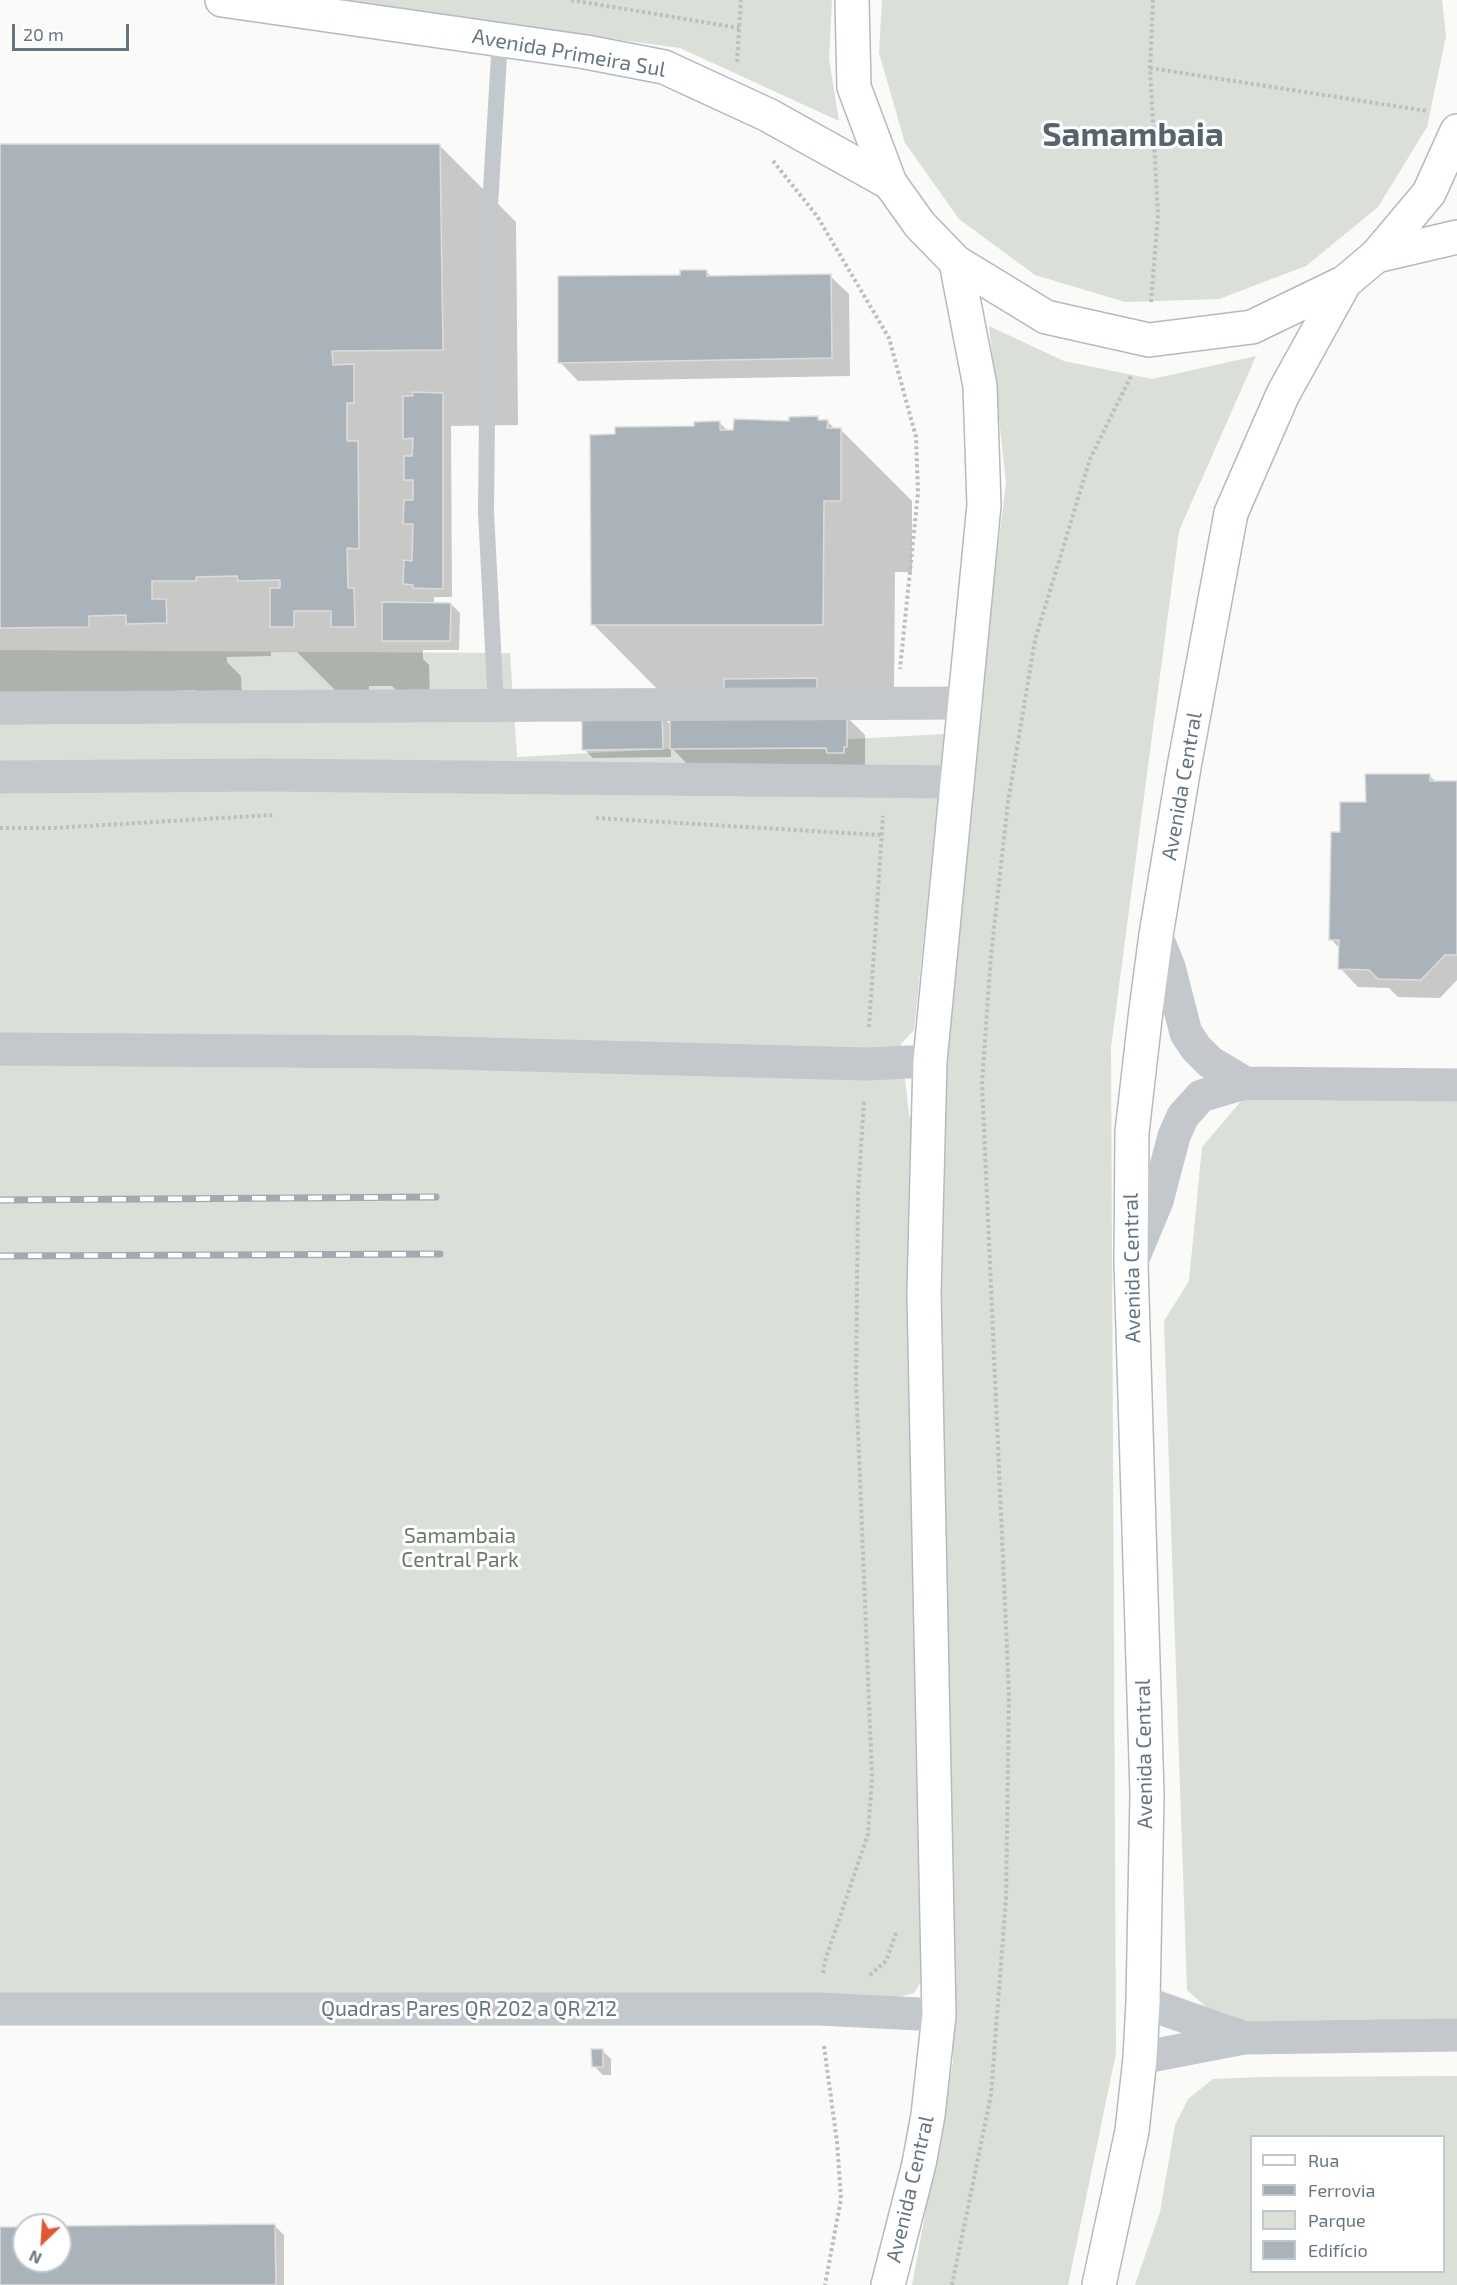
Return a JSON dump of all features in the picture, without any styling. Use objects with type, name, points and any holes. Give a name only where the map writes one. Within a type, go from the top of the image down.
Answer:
[{"type":"main road","name":"Avenida Primeira Sul","points":[[222,0],[586,52],[664,67],[736,99],[891,183]]},
{"type":"main road","points":[[852,0],[854,87],[891,183],[920,225],[956,262],[1046,317],[1149,340],[1252,327],[1345,282],[1376,256],[1429,193],[1445,121]]},
{"type":"main road","points":[[1376,256],[1457,237]]},
{"type":"main road","name":"Avenida Central","points":[[888,2285],[919,2163],[928,2115],[939,2015],[924,1293],[930,1061],[984,505],[980,386],[956,262]]},
{"type":"main road","name":"Avenida Central","points":[[1099,2285],[1132,2131],[1143,2002],[1147,1794],[1131,1263],[1132,1132],[1156,935],[1231,513],[1283,394],[1345,282]]},
{"type":"street","points":[[0,708],[966,703]]},
{"type":"street","points":[[0,777],[264,775],[958,782]]},
{"type":"street","points":[[1156,935],[1169,967],[1186,1033],[1196,1048],[1210,1062],[1245,1083]]},
{"type":"street","points":[[0,1049],[411,1052],[867,1064],[930,1061]]},
{"type":"street","points":[[1131,1263],[1157,1201],[1174,1136],[1183,1116],[1201,1096],[1245,1083],[1457,1084]]},
{"type":"street","points":[[1143,2002],[1244,2038]]},
{"type":"street","name":"Quadras Pares QR 202 a QR 212","points":[[0,2010],[819,2009],[939,2015]]},
{"type":"street","points":[[1140,2058],[1244,2038],[1457,2035]]},
{"type":"lane","points":[[496,706],[486,512],[489,222],[500,39]]},
{"type":"path","points":[[571,0],[739,28]]},
{"type":"path","points":[[736,99],[741,0]]},
{"type":"path","points":[[952,2285],[991,2095],[1006,1898],[1009,1696],[982,1083],[991,956],[1008,802],[1035,640],[1090,459],[1149,340],[1158,215],[1150,68],[1153,0]]},
{"type":"path","points":[[1150,68],[1445,121]]},
{"type":"path","points":[[767,154],[817,216],[889,338],[916,437],[918,493],[897,704]]},
{"type":"path","points":[[825,2285],[841,2199],[837,2142],[819,2009],[825,1960],[868,1834],[872,1776],[856,1380],[858,1195],[880,835],[887,782]]},
{"type":"path","points":[[0,828],[52,828],[275,814]]},
{"type":"path","points":[[586,817],[880,835]]},
{"type":"green space","points":[[327,0],[832,0],[829,59],[839,121],[680,48]]},
{"type":"green space","points":[[882,0],[1442,0],[1446,36],[1427,127],[1378,207],[1306,266],[1219,299],[1125,302],[1035,275],[959,219],[905,143],[879,53]]},
{"type":"green space","points":[[989,326],[1064,361],[1152,379],[1256,356],[1179,531],[1111,1047],[1116,2053],[1068,2285],[912,2285],[953,2062],[952,1875],[941,1571],[938,1094],[960,855],[1006,483]]},
{"type":"green space","name":"Samambaia Central Park","points":[[0,650],[510,653],[517,757],[945,734],[914,1030],[901,1044],[909,1114],[919,1138],[931,1965],[914,1993],[864,2006],[0,2016]]},
{"type":"green space","points":[[1457,1069],[1457,2024],[1262,2025],[1216,2016],[1187,1990],[1164,1321],[1189,1281],[1202,1147],[1265,1073]]},
{"type":"green space","points":[[1457,2076],[1457,2285],[1135,2285],[1160,2212],[1175,2125],[1188,2099],[1213,2079]]},
{"type":"building","points":[[0,144],[440,144],[443,350],[332,351],[333,365],[354,364],[354,403],[347,403],[347,441],[358,441],[359,549],[347,548],[348,588],[354,588],[355,627],[331,627],[331,611],[294,611],[294,627],[270,627],[270,588],[280,588],[280,580],[238,581],[237,576],[196,577],[196,581],[152,581],[152,599],[166,599],[167,623],[126,624],[126,615],[89,616],[89,627],[0,628]]},
{"type":"building","points":[[680,270],[707,270],[707,276],[831,274],[832,358],[558,363],[558,276],[680,275]]},
{"type":"building","points":[[412,392],[443,393],[443,589],[413,588],[413,585],[403,584],[404,560],[412,561],[413,524],[403,524],[404,500],[413,500],[413,480],[404,480],[404,456],[412,456],[413,438],[403,439],[403,396],[413,396]]},
{"type":"building","points":[[818,416],[818,420],[828,420],[827,428],[841,428],[841,501],[824,501],[823,625],[591,625],[590,435],[615,434],[615,427],[694,426],[694,422],[720,421],[720,430],[733,430],[734,419],[789,421],[789,417]]},
{"type":"building","points":[[382,602],[451,603],[450,641],[382,641]]},
{"type":"building","points":[[817,678],[817,708],[724,709],[724,679]]},
{"type":"building","points":[[662,714],[663,749],[582,750],[582,715]]},
{"type":"building","points":[[847,715],[847,747],[844,747],[844,753],[827,753],[826,748],[670,749],[670,716]]},
{"type":"building","points":[[1365,774],[1430,774],[1430,781],[1457,781],[1457,955],[1445,955],[1421,980],[1378,979],[1369,970],[1338,969],[1339,940],[1329,940],[1331,832],[1340,832],[1340,802],[1366,802]]},
{"type":"building","points":[[591,2049],[603,2049],[603,2067],[592,2067]]},
{"type":"building","points":[[275,2224],[276,2285],[0,2285],[0,2227],[12,2227],[12,2273],[72,2273],[72,2226]]},
{"type":"railway","points":[[0,1200],[436,1197]]},
{"type":"railway","points":[[0,1256],[440,1254]]},
{"type":"district","name":"Samambaia","points":[[1133,135]]}]
